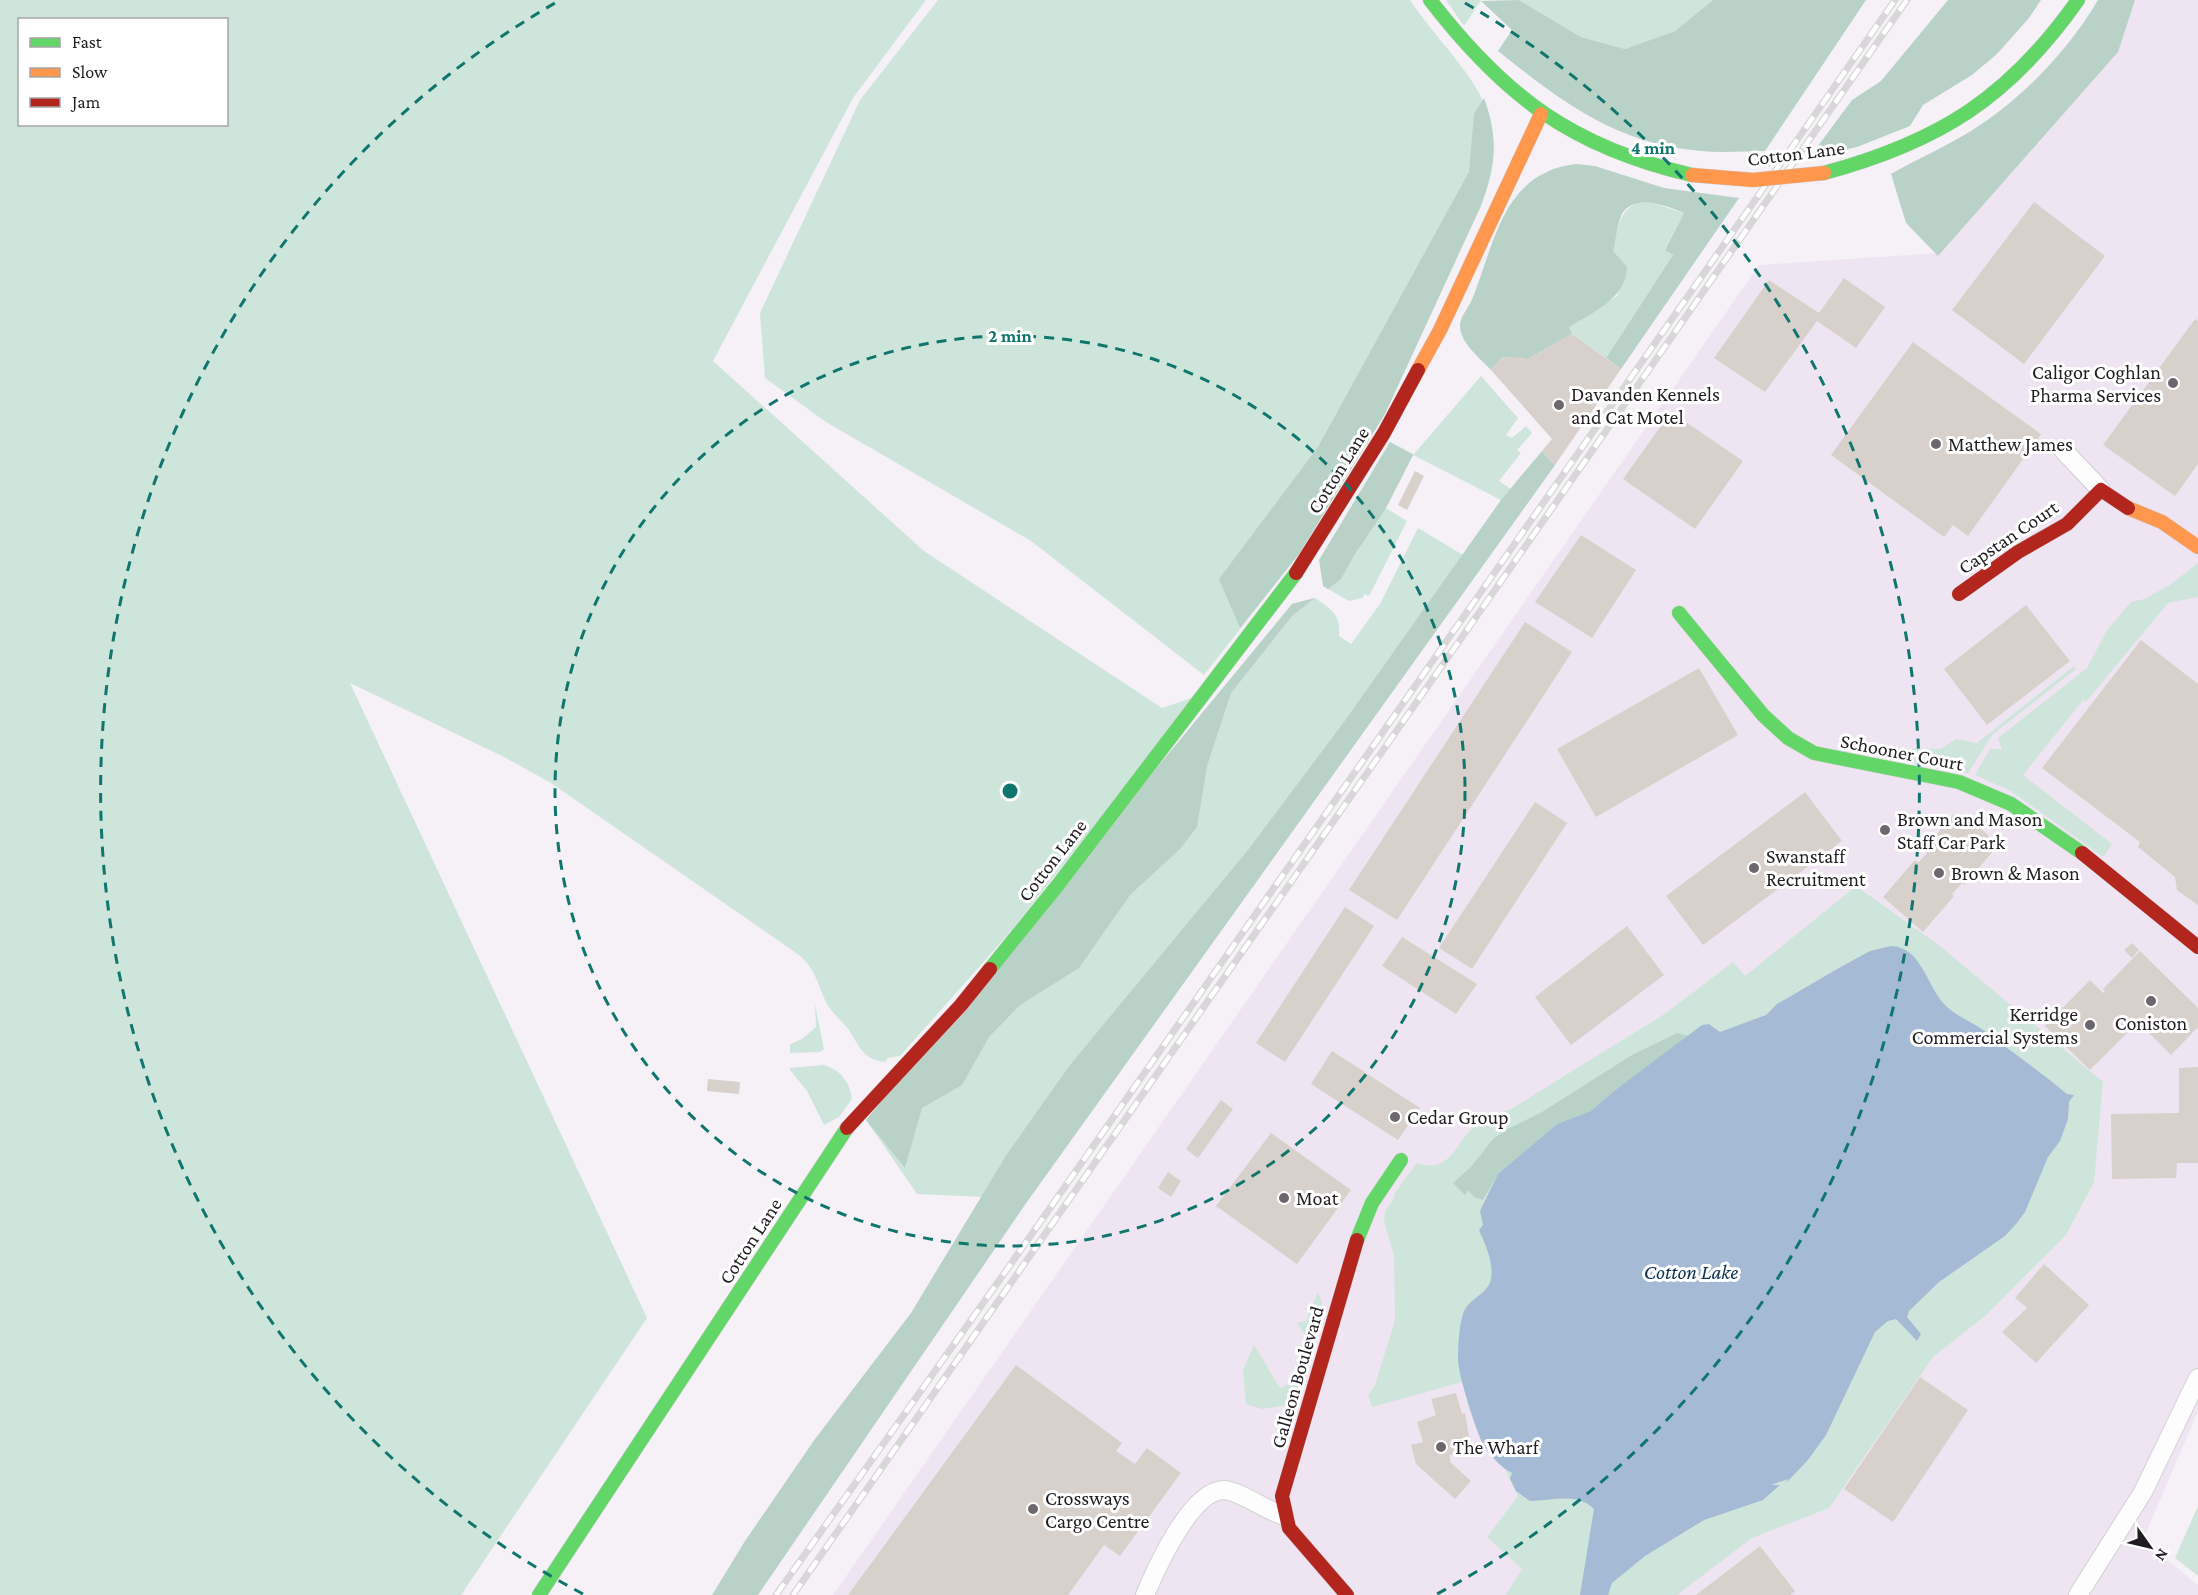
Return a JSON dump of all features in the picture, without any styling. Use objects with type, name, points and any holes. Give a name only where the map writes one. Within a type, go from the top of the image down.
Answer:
[{"type":"street","name":"Cotton Lane","points":[[1430,0],[1479,61],[1517,97],[1541,114],[1587,140],[1631,160],[1692,175],[1753,180],[1824,173],[1896,153],[1926,139],[1970,112],[2027,65],[2048,42],[2078,0]]},
{"type":"street","name":"Cotton Lane","points":[[539,1595],[847,1128],[962,1005],[1058,885],[1295,575],[1384,433],[1440,330],[1541,114]]},
{"type":"street","points":[[2063,450],[2101,490],[2124,506],[2162,522],[2198,547]]},
{"type":"street","name":"Capstan Court","points":[[1959,594],[2018,552],[2067,524],[2101,490]]},
{"type":"street","name":"Schooner Court","points":[[1679,613],[1763,716],[1788,738],[1814,753],[1959,782],[2011,804],[2068,842],[2198,947]]},
{"type":"street","name":"Galleon Boulevard","points":[[1284,1516],[1282,1496],[1361,1227],[1372,1203],[1401,1160]]},
{"type":"street","points":[[2078,1595],[2143,1492],[2198,1378]]},
{"type":"street","points":[[1145,1595],[1161,1561],[1185,1520],[1197,1505],[1215,1492],[1231,1492],[1284,1516],[1298,1541],[1347,1595]]},
{"type":"shaded area","points":[[2132,0],[2198,0],[2198,1411],[2143,1540],[2198,1585],[2198,1595],[833,1595],[1759,265],[1938,253]]},
{"type":"green space","points":[[0,0],[926,0],[853,98],[713,361],[924,551],[1162,708],[1197,696],[1011,931],[900,1056],[888,1058],[885,1062],[871,1058],[862,1051],[849,1030],[829,1007],[813,972],[799,955],[551,783],[504,757],[350,683],[647,1318],[461,1595],[0,1595]]},
{"type":"green space","points":[[938,0],[1410,0],[1466,72],[1480,94],[1489,117],[1493,143],[1491,173],[1480,208],[1299,554],[1204,675],[1031,541],[826,422],[765,378],[760,313],[860,100]]},
{"type":"green space","points":[[1446,0],[1481,0],[1464,26]]},
{"type":"green space","points":[[1519,0],[1713,0],[1675,31],[1625,49],[1581,37]]},
{"type":"green space","points":[[1519,0],[1581,37],[1625,49],[1675,31],[1713,0],[1866,0],[1765,151],[1725,152],[1670,147],[1642,140],[1592,118],[1545,87],[1498,51],[1512,30],[1481,1]]},
{"type":"green space","points":[[1948,0],[2041,0],[2029,18],[1997,54],[1972,75],[1923,105],[1910,126],[1857,147],[1809,158],[1852,100],[1881,81]]},
{"type":"green space","points":[[2098,0],[2135,0],[2118,52],[1938,256],[1906,223],[1891,174],[1971,131],[2008,104],[2058,56]]},
{"type":"green space","points":[[1484,98],[1492,127],[1494,153],[1480,208],[1385,414],[1299,554],[1240,628],[1219,579],[1318,447],[1469,172],[1474,114]]},
{"type":"green space","points":[[1576,164],[1595,166],[1664,188],[1739,198],[1621,369],[1606,358],[1673,255],[1665,250],[1684,213],[1669,207],[1652,203],[1635,204],[1622,214],[1613,251],[1627,267],[1621,288],[1615,296],[1598,310],[1569,327],[1572,334],[1528,359],[1503,357],[1491,370],[1467,344],[1460,326],[1496,232],[1518,195],[1533,180],[1552,170]]},
{"type":"green space","points":[[1637,203],[1653,203],[1684,213],[1665,249],[1673,255],[1606,358],[1572,334],[1569,327],[1617,296],[1627,267],[1612,251],[1622,217],[1630,207]]},
{"type":"green space","points":[[1481,376],[1518,418],[1506,435],[1512,438],[1526,426],[1532,433],[1517,450],[1521,453],[1499,481],[1511,489],[1526,471],[1555,465],[1029,1199],[917,1194],[866,1120],[961,1023],[1292,604],[1315,598],[1326,605],[1337,617],[1339,636],[1351,644],[1380,604],[1418,528],[1463,555],[1501,500],[1413,455],[1386,508],[1407,521],[1369,596],[1365,594],[1362,598],[1349,601],[1323,586],[1390,442],[1414,454]]},
{"type":"green space","points":[[1390,442],[1413,455],[1386,508],[1341,579],[1328,589],[1323,586],[1319,560]]},
{"type":"green space","points":[[1542,451],[1555,465],[1029,1199],[758,1595],[712,1595],[745,1541],[815,1439],[911,1313],[1007,1154],[1070,1065],[1248,850],[1344,722],[1501,500]]},
{"type":"green space","points":[[2198,563],[2198,597],[2168,603],[2086,702],[2083,700],[2023,775],[2112,844],[2103,857],[2011,791],[1975,775],[1990,749],[2002,749],[1998,738],[2087,668],[2107,630],[2131,602],[2144,599],[2170,585]]},
{"type":"green space","points":[[1315,598],[1292,616],[1231,693],[1207,766],[1197,827],[1180,849],[1130,895],[1079,968],[1020,1005],[989,1037],[962,1085],[922,1108],[905,1168],[866,1120],[1292,604]]},
{"type":"green space","points":[[2074,666],[2076,669],[1993,734],[1968,773],[1871,755],[1873,748],[1940,749],[1956,739],[1977,743]]},
{"type":"green space","name":"Cotton Lake","points":[[1856,886],[1940,946],[2103,1082],[2094,1182],[2066,1235],[1985,1316],[1933,1357],[1829,1508],[1752,1538],[1677,1595],[1506,1595],[1522,1569],[1487,1537],[1518,1496],[1462,1382],[1372,1407],[1368,1395],[1375,1385],[1395,1320],[1394,1256],[1384,1221],[1385,1212],[1394,1194],[1417,1163],[1429,1165],[1446,1160],[1480,1122],[1492,1115],[1511,1109],[1666,1013],[1733,962],[1745,976]]},
{"type":"green space","points":[[815,1004],[824,1049],[820,1052],[790,1053],[790,1044],[802,1039],[816,1027]]},
{"type":"green space","points":[[1677,1033],[1689,1036],[1614,1091],[1591,1111],[1557,1124],[1498,1174],[1483,1200],[1474,1197],[1468,1190],[1465,1195],[1453,1183],[1471,1167],[1493,1139],[1506,1130],[1542,1112],[1632,1055]]},
{"type":"green space","points":[[823,1065],[843,1077],[852,1099],[839,1117],[824,1125],[807,1091],[790,1070],[790,1068]]},
{"type":"green space","points":[[1318,1292],[1322,1303],[1308,1355],[1297,1348],[1308,1340],[1297,1323],[1306,1321]]},
{"type":"green space","points":[[1254,1345],[1280,1388],[1296,1381],[1299,1384],[1293,1404],[1262,1409],[1246,1404],[1243,1370]]},
{"type":"green space","points":[[2198,1506],[2198,1576],[2175,1558]]},
{"type":"water","name":"Cotton Lake","points":[[1891,946],[1901,948],[1916,960],[1948,1008],[1986,1032],[2067,1094],[2074,1095],[2069,1102],[2068,1119],[2060,1141],[2048,1157],[2025,1212],[2016,1224],[2005,1236],[1939,1282],[1909,1311],[1907,1317],[1921,1334],[1917,1341],[1896,1319],[1888,1321],[1875,1332],[1826,1435],[1808,1460],[1786,1483],[1788,1479],[1771,1485],[1780,1485],[1763,1500],[1704,1520],[1645,1556],[1612,1583],[1608,1595],[1580,1595],[1594,1509],[1572,1499],[1530,1501],[1516,1491],[1510,1479],[1512,1473],[1496,1460],[1483,1444],[1464,1389],[1458,1360],[1462,1319],[1469,1304],[1486,1289],[1492,1273],[1479,1230],[1483,1225],[1480,1211],[1498,1174],[1557,1124],[1591,1111],[1702,1025],[1709,1024],[1720,1032],[1766,1015],[1777,1004],[1839,968],[1870,951]]},
{"type":"building","points":[[2034,202],[2105,256],[2024,364],[1952,310]]},
{"type":"building","points":[[1844,278],[1885,307],[1856,348],[1817,321],[1765,392],[1714,358],[1769,280],[1819,313]]},
{"type":"building","name":"Caligor Coghlan Pharma Services","points":[[2195,319],[2198,321],[2198,464],[2175,496],[2103,445]]},
{"type":"building","name":"Davanden Kennels and Cat Motel","points":[[1572,334],[1621,369],[1555,465],[1542,451],[1552,439],[1491,370],[1503,357],[1528,359]]},
{"type":"building","name":"Matthew James","points":[[1913,342],[2041,434],[1968,536],[1953,525],[1944,537],[1831,455]]},
{"type":"building","points":[[1671,412],[1743,461],[1695,529],[1623,479]]},
{"type":"building","points":[[1415,471],[1424,476],[1407,510],[1398,505]]},
{"type":"building","points":[[1581,535],[1636,570],[1592,638],[1535,602]]},
{"type":"building","points":[[2026,605],[2070,661],[1987,725],[1944,669]]},
{"type":"building","points":[[1525,622],[1572,652],[1397,920],[1349,890]]},
{"type":"building","points":[[2141,640],[2198,684],[2198,905],[2177,890],[2175,877],[2138,847],[2140,842],[2042,768]]},
{"type":"building","points":[[1699,668],[1738,735],[1596,817],[1557,749]]},
{"type":"building","name":"Swanstaff Recruitment","points":[[1805,792],[1842,841],[1703,945],[1666,896]]},
{"type":"building","points":[[1535,802],[1567,823],[1472,969],[1439,948]]},
{"type":"building","name":"Brown & Mason","points":[[1954,814],[1966,824],[1970,819],[1989,836],[1985,841],[1995,849],[1964,885],[1962,883],[1952,894],[1954,896],[1923,932],[1883,897],[1915,860],[1918,863],[1927,853],[1923,850]]},
{"type":"building","points":[[1345,907],[1374,926],[1285,1062],[1256,1043]]},
{"type":"building","points":[[1627,926],[1664,975],[1571,1045],[1535,997]]},
{"type":"building","points":[[1402,937],[1477,984],[1456,1014],[1382,966]]},
{"type":"building","points":[[2132,943],[2139,950],[2132,958],[2124,950]]},
{"type":"building","points":[[2140,951],[2198,1008],[2198,1027],[2171,1055],[2134,1018],[2132,1020],[2136,1024],[2090,1070],[2045,1026],[2090,980],[2103,993],[2105,991],[2103,989]]},
{"type":"building","points":[[1332,1051],[1420,1108],[1398,1140],[1311,1084]]},
{"type":"building","points":[[2198,1067],[2198,1163],[2177,1163],[2176,1178],[2112,1179],[2111,1114],[2179,1113],[2179,1068]]},
{"type":"building","points":[[708,1079],[740,1082],[739,1094],[707,1091]]},
{"type":"building","points":[[1221,1100],[1233,1109],[1198,1158],[1186,1149]]},
{"type":"building","name":"Moat","points":[[1271,1133],[1351,1190],[1297,1264],[1216,1206]]},
{"type":"building","points":[[1168,1172],[1181,1181],[1171,1197],[1158,1188]]},
{"type":"building","points":[[2044,1264],[2089,1305],[2036,1363],[2002,1332],[2027,1308],[2015,1298]]},
{"type":"building","name":"Crossways Cargo Centre","points":[[1016,1365],[1122,1443],[1116,1451],[1135,1464],[1147,1448],[1181,1473],[1120,1556],[1104,1545],[1068,1595],[848,1595]]},
{"type":"building","points":[[1920,1377],[1968,1410],[1893,1522],[1844,1489]]},
{"type":"building","name":"The Wharf","points":[[1456,1393],[1462,1414],[1465,1413],[1471,1449],[1450,1455],[1450,1462],[1471,1481],[1455,1499],[1416,1464],[1411,1445],[1423,1442],[1417,1422],[1436,1415],[1431,1399]]},
{"type":"building","points":[[1760,1546],[1795,1591],[1790,1595],[1696,1595]]},
{"type":"railway","points":[[776,1595],[1008,1268],[1895,0]]},
{"type":"railway","points":[[793,1595],[1907,0]]},
{"type":"traffic: fast","points":[[1430,0],[1486,64],[1514,91],[1544,113],[1576,133],[1611,149],[1692,175]]},
{"type":"traffic: fast","points":[[1824,173],[1902,147],[1968,112],[1998,90],[2025,64],[2078,0]]},
{"type":"traffic: fast","points":[[990,969],[1058,885],[1296,573]]},
{"type":"traffic: fast","points":[[1679,613],[1763,715],[1788,738],[1814,753],[1959,782],[2011,804],[2082,853]]},
{"type":"traffic: fast","points":[[539,1595],[847,1128]]},
{"type":"traffic: fast","points":[[1357,1240],[1372,1203],[1401,1160]]},
{"type":"traffic: slow","points":[[1418,370],[1440,330],[1541,114]]},
{"type":"traffic: slow","points":[[1692,175],[1753,180],[1824,173]]},
{"type":"traffic: slow","points":[[2128,508],[2162,522],[2198,547]]},
{"type":"traffic: jam","points":[[1296,573],[1384,433],[1418,370]]},
{"type":"traffic: jam","points":[[1959,594],[2018,552],[2067,524],[2101,490],[2128,508]]},
{"type":"traffic: jam","points":[[2082,853],[2198,947]]},
{"type":"traffic: jam","points":[[847,1128],[961,1005],[990,969]]},
{"type":"traffic: jam","points":[[1347,1595],[1289,1528],[1282,1496],[1357,1240]]},
{"type":"place","name":"Caligor Coghlan Pharma Services","points":[[2173,383]]},
{"type":"place","name":"Davanden Kennels and Cat Motel","points":[[1559,405]]},
{"type":"place","name":"Matthew James","points":[[1936,444]]},
{"type":"place","name":"Brown and Mason Staff Car Park","points":[[1885,830]]},
{"type":"place","name":"Swanstaff Recruitment","points":[[1754,868]]},
{"type":"place","name":"Brown & Mason","points":[[1939,873]]},
{"type":"place","name":"Coniston","points":[[2151,1001]]},
{"type":"place","name":"Kerridge Commercial Systems","points":[[2090,1025]]},
{"type":"place","name":"Cedar Group","points":[[1395,1117]]},
{"type":"place","name":"Moat","points":[[1284,1198]]},
{"type":"place","name":"The Wharf","points":[[1441,1447]]},
{"type":"place","name":"Crossways Cargo Centre","points":[[1033,1509]]}]
